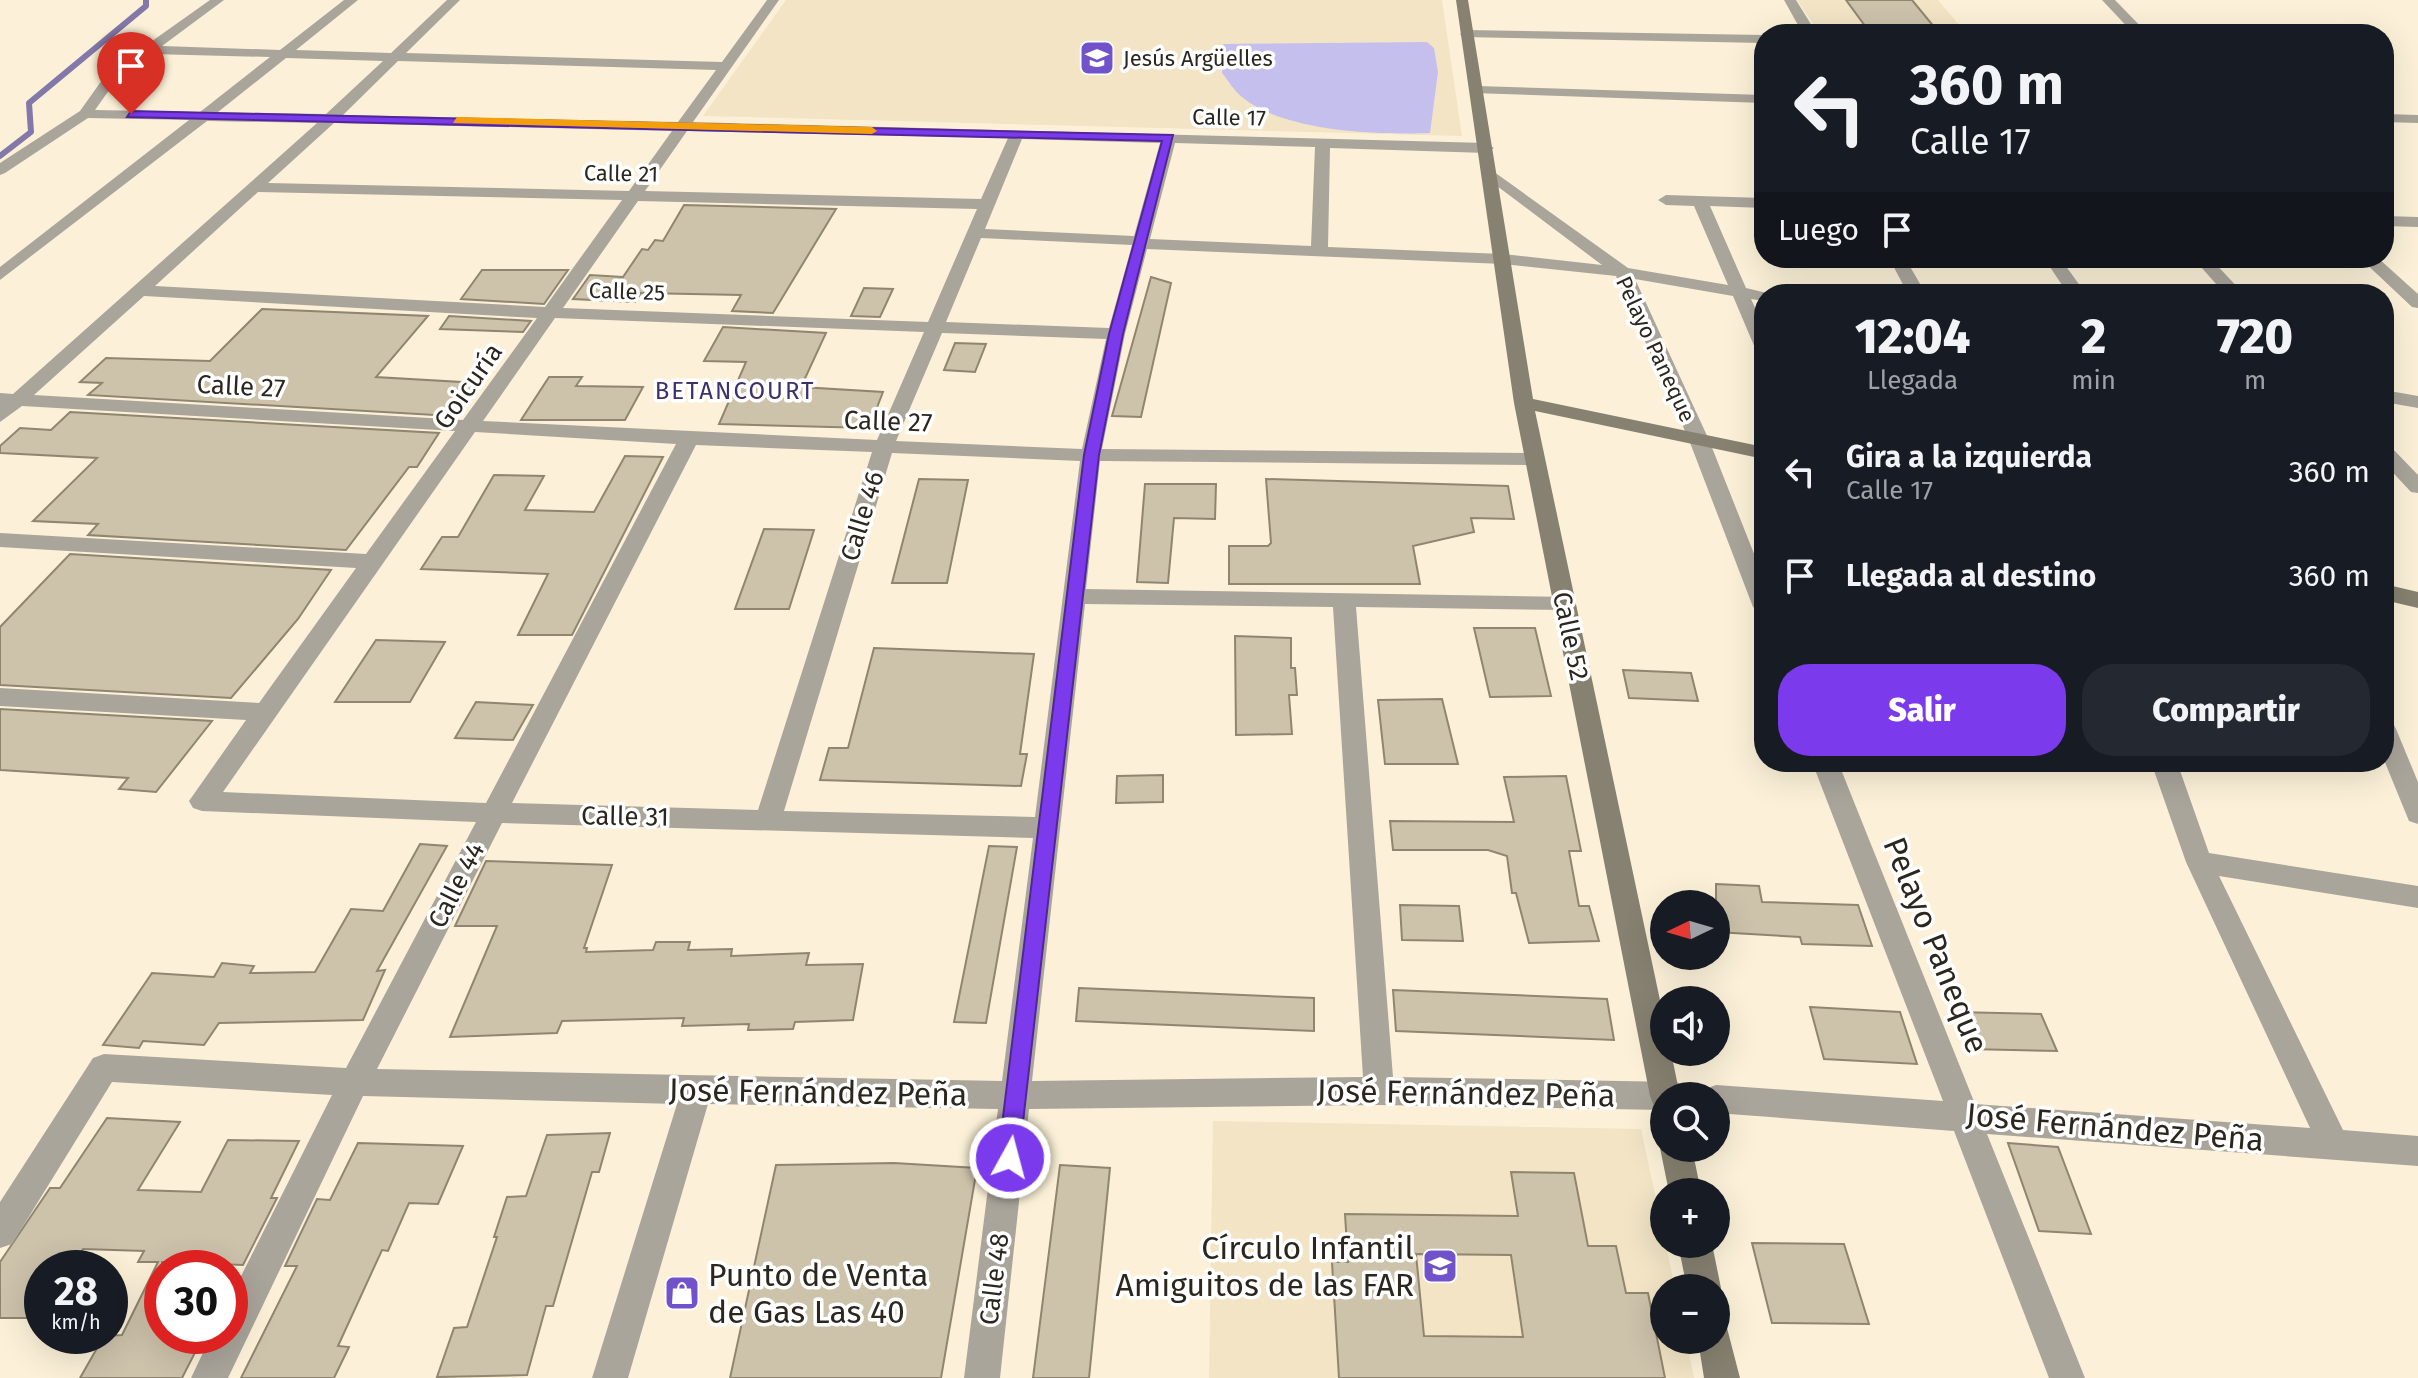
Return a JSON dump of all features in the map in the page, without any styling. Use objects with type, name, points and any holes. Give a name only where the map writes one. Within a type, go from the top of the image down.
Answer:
[{"type":"street","points":[[0,170],[85,114],[112,76],[218,0]]},
{"type":"street","points":[[0,275],[352,0]]},
{"type":"street","points":[[0,416],[9,399],[254,187],[454,0]]},
{"type":"street","name":"Goicuría","points":[[202,801],[473,425],[773,0]]},
{"type":"street","points":[[1462,0],[1490,174]]},
{"type":"street","points":[[1790,0],[1804,24]]},
{"type":"street","points":[[2108,0],[2131,24]]},
{"type":"street","points":[[1467,34],[1754,39]]},
{"type":"street","points":[[150,50],[728,66]]},
{"type":"street","points":[[1477,90],[1754,99]]},
{"type":"street","name":"Calle 17","points":[[85,114],[332,117],[1486,148]]},
{"type":"street","points":[[2394,118],[2418,119]]},
{"type":"street","name":"Calle 46","points":[[768,819],[884,447],[933,325],[1017,134]]},
{"type":"street","name":"Calle 48","points":[[982,1378],[1077,596],[1091,455],[1116,334],[1169,138]]},
{"type":"street","points":[[1319,252],[1323,142]]},
{"type":"street","name":"Calle 52","points":[[1490,174],[1524,403],[1662,1082]]},
{"type":"street","name":"Pelayo Paneque","points":[[1490,174],[1623,272],[1699,440],[1754,581]]},
{"type":"street","name":"Calle 21","points":[[254,187],[987,204]]},
{"type":"street","points":[[1666,200],[1754,203]]},
{"type":"street","points":[[1700,201],[1754,326]]},
{"type":"street","points":[[2394,221],[2418,222]]},
{"type":"street","points":[[974,233],[1503,259],[1623,272],[1754,294]]},
{"type":"street","points":[[2210,268],[2226,284]]},
{"type":"street","points":[[2379,268],[2418,303]]},
{"type":"street","name":"Calle 25","points":[[137,290],[552,313],[1116,334]]},
{"type":"street","points":[[2394,398],[2418,402]]},
{"type":"street","name":"Calle 27","points":[[9,399],[689,439],[884,447],[1091,455],[1535,459]]},
{"type":"street","points":[[1524,403],[1754,451]]},
{"type":"street","name":"Calle 44","points":[[248,1299],[354,1082],[689,439]]},
{"type":"street","points":[[2394,462],[2418,487]]},
{"type":"street","points":[[0,540],[373,562]]},
{"type":"street","points":[[2394,594],[2418,600]]},
{"type":"street","points":[[1077,596],[1564,602]]},
{"type":"street","points":[[1344,598],[1379,1091]]},
{"type":"street","points":[[0,697],[266,712]]},
{"type":"street","points":[[2394,754],[2418,814]]},
{"type":"street","name":"Pelayo Paneque","points":[[1829,772],[2067,1378]]},
{"type":"street","points":[[2168,772],[2199,862],[2333,1144]]},
{"type":"street","name":"Calle 31","points":[[202,801],[493,813],[1047,828]]},
{"type":"street","points":[[2199,862],[2418,897]]},
{"type":"street","name":"José Fernández Peña","points":[[0,1232],[104,1068],[354,1082],[697,1090],[1018,1095],[1379,1091],[1650,1096]]},
{"type":"street","points":[[610,1378],[697,1090]]},
{"type":"street","name":"José Fernández Peña","points":[[1730,1100],[1966,1115],[2418,1151]]},
{"type":"street","name":"Calle 44","points":[[209,1378],[221,1354]]},
{"type":"street","points":[[1718,1354],[1722,1378]]},
{"type":"shaded area","name":"Jesús Argüelles","points":[[786,0],[1442,0],[1462,136],[703,116]]},
{"type":"shaded area","points":[[1797,0],[1938,0],[1958,24],[1813,24]]},
{"type":"shaded area","points":[[1427,42],[1434,48],[1438,72],[1430,133],[1358,132],[1282,118],[1242,97],[1222,73],[1223,44]]},
{"type":"shaded area","name":"Círculo Infantil Amiguitos de las FAR","points":[[1213,1121],[1641,1129],[1651,1178],[1650,1258],[1669,1258],[1672,1274],[1650,1274],[1650,1354],[1689,1354],[1694,1378],[1209,1378]]},
{"type":"building","points":[[1846,0],[1912,0],[1932,24],[1864,24]]},
{"type":"building","points":[[684,205],[836,209],[773,313],[732,311],[741,295],[641,293],[635,302],[573,299],[590,275],[623,277],[642,249],[648,250],[655,240],[663,241]]},
{"type":"building","points":[[482,270],[568,270],[544,304],[461,299]]},
{"type":"building","points":[[1151,277],[1171,283],[1141,417],[1112,416]]},
{"type":"building","points":[[864,288],[893,289],[880,317],[851,316]]},
{"type":"building","points":[[262,309],[428,316],[376,377],[478,383],[452,416],[88,395],[102,383],[80,382],[106,358],[210,361]]},
{"type":"building","points":[[449,316],[531,321],[523,332],[440,329]]},
{"type":"building","points":[[723,327],[826,333],[801,387],[883,392],[869,428],[719,424],[746,362],[704,361]]},
{"type":"building","points":[[955,343],[986,344],[975,372],[944,370]]},
{"type":"building","points":[[549,377],[582,377],[576,386],[643,387],[625,420],[521,420]]},
{"type":"building","points":[[70,412],[439,433],[417,467],[409,467],[346,550],[88,535],[98,524],[33,521],[97,458],[0,453],[0,446],[20,428],[51,430]]},
{"type":"building","points":[[625,456],[663,457],[572,635],[518,635],[548,574],[421,569],[442,537],[458,537],[494,475],[544,476],[525,510],[594,512]]},
{"type":"building","points":[[919,479],[968,480],[947,583],[892,583]]},
{"type":"building","points":[[1266,479],[1508,486],[1514,519],[1471,518],[1474,532],[1413,546],[1420,584],[1229,584],[1229,546],[1268,546],[1271,543]]},
{"type":"building","points":[[1145,484],[1216,484],[1215,519],[1174,518],[1168,583],[1137,582]]},
{"type":"building","points":[[764,529],[814,530],[789,609],[735,609]]},
{"type":"building","points":[[70,554],[331,570],[298,619],[231,698],[0,685],[0,627]]},
{"type":"building","points":[[1474,628],[1535,628],[1551,696],[1490,697]]},
{"type":"building","points":[[1235,636],[1291,638],[1291,668],[1295,668],[1297,695],[1289,695],[1292,734],[1236,735]]},
{"type":"building","points":[[376,640],[445,642],[410,702],[335,702]]},
{"type":"building","points":[[874,648],[1034,654],[1020,754],[1027,754],[1021,786],[820,780],[829,748],[848,748]]},
{"type":"building","points":[[1623,670],[1691,673],[1698,701],[1629,698]]},
{"type":"building","points":[[1442,699],[1458,764],[1385,764],[1378,700]]},
{"type":"building","points":[[476,702],[533,705],[513,740],[455,738]]},
{"type":"building","points":[[0,709],[212,721],[156,792],[119,789],[128,778],[0,770]]},
{"type":"building","points":[[1163,775],[1163,802],[1116,803],[1117,776]]},
{"type":"building","points":[[1566,776],[1581,851],[1569,851],[1579,906],[1589,906],[1599,941],[1529,943],[1516,893],[1512,893],[1507,856],[1488,850],[1393,850],[1390,821],[1514,822],[1504,777]]},
{"type":"building","points":[[420,844],[447,846],[377,971],[385,970],[363,1020],[219,1023],[204,1045],[143,1041],[139,1048],[103,1045],[152,973],[214,977],[222,963],[254,966],[250,973],[315,972],[351,909],[383,911]]},
{"type":"building","points":[[989,846],[1017,847],[986,1023],[954,1022]]},
{"type":"building","points":[[486,861],[612,865],[584,948],[587,948],[586,952],[653,950],[656,942],[690,942],[688,950],[732,949],[731,956],[809,953],[806,965],[863,964],[853,1020],[795,1022],[793,1029],[748,1030],[749,1024],[682,1026],[684,1018],[562,1021],[557,1033],[450,1037],[497,926],[455,926]]},
{"type":"building","points":[[1716,884],[1759,886],[1762,902],[1858,905],[1872,946],[1802,944],[1800,937],[1730,933],[1730,890],[1716,890]]},
{"type":"building","points":[[1400,905],[1459,906],[1463,941],[1402,940]]},
{"type":"building","points":[[1079,988],[1314,998],[1314,1031],[1076,1021]]},
{"type":"building","points":[[1393,990],[1607,999],[1614,1040],[1396,1031]]},
{"type":"building","points":[[1810,1007],[1900,1012],[1917,1064],[1824,1059]]},
{"type":"building","points":[[1954,1012],[2041,1014],[2057,1051],[1968,1049]]},
{"type":"building","points":[[107,1118],[180,1122],[138,1190],[201,1192],[228,1140],[299,1141],[271,1198],[277,1198],[248,1255],[248,1250],[24,1250],[24,1318],[0,1318],[0,1262],[50,1188],[60,1188]]},
{"type":"building","points":[[610,1133],[599,1172],[592,1172],[553,1306],[546,1306],[527,1375],[437,1377],[454,1328],[467,1327],[507,1197],[526,1196],[547,1135]]},
{"type":"building","points":[[358,1143],[463,1146],[438,1204],[409,1203],[388,1251],[382,1250],[338,1346],[349,1347],[334,1378],[241,1378],[297,1266],[285,1266],[317,1199],[330,1200]]},
{"type":"building","points":[[2008,1143],[2058,1147],[2091,1234],[2039,1231]]},
{"type":"building","points":[[894,1163],[977,1168],[941,1378],[730,1378],[776,1165]]},
{"type":"building","points":[[1060,1165],[1110,1168],[1089,1378],[1033,1378]]},
{"type":"building","points":[[1511,1172],[1574,1173],[1588,1246],[1616,1246],[1626,1293],[1648,1293],[1650,1354],[1660,1354],[1665,1378],[1339,1378],[1332,1262],[1348,1262],[1345,1214],[1518,1216]],"holes":[[[1416,1254],[1511,1255],[1523,1337],[1424,1336]]]},
{"type":"building","points":[[1752,1243],[1844,1244],[1869,1324],[1772,1323]]},
{"type":"building","points":[[144,1290],[144,1354],[194,1354],[182,1378],[80,1378],[94,1354],[128,1354],[128,1323]]},
{"type":"waterway","points":[[0,156],[31,132],[29,103],[146,6],[146,0]]},
{"type":"slow traffic","points":[[457,121],[872,131]]},
{"type":"place","name":"Jesús Argüelles","points":[[1097,58]]},
{"type":"place","name":"Círculo Infantil Amiguitos de las FAR","points":[[1440,1266]]},
{"type":"place","name":"Punto de Venta de Gas Las 40","points":[[682,1293]]},
{"type":"district","name":"BETANCOURT","points":[[735,391]]},
{"type":"route","points":[[131,114],[1169,138],[1116,334],[1091,455],[1010,1158]]}]
